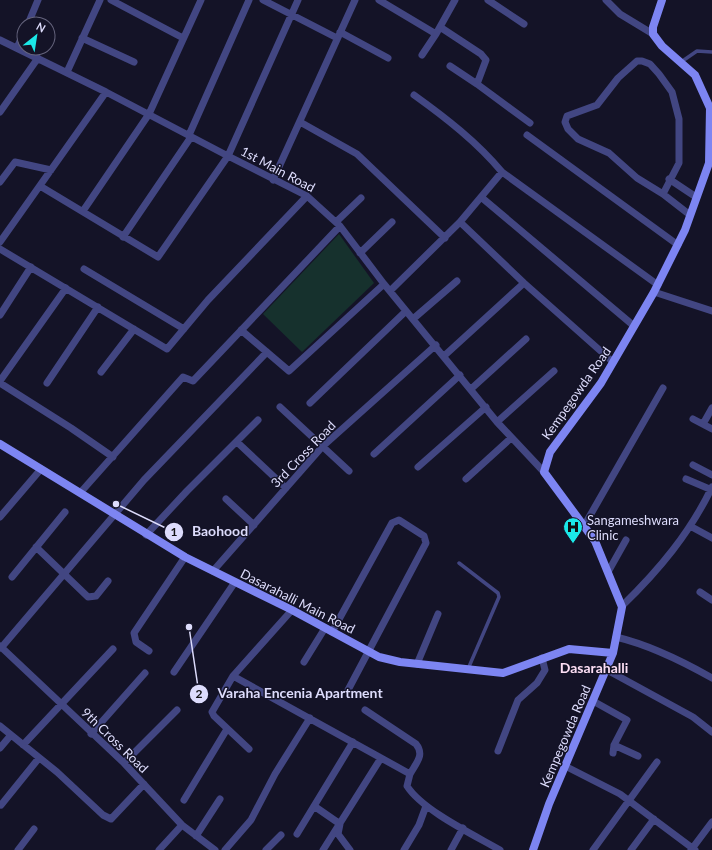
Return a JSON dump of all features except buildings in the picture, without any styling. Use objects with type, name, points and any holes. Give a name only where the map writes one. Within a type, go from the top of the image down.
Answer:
[{"type":"street","points":[[31,16],[38,0]]},
{"type":"street","points":[[67,72],[100,0]]},
{"type":"street","points":[[111,0],[183,38]]},
{"type":"street","points":[[83,211],[149,114],[201,0]]},
{"type":"street","points":[[123,237],[190,136],[249,0]]},
{"type":"street","points":[[263,0],[388,58]]},
{"type":"street","points":[[40,186],[158,257],[228,156],[298,0]]},
{"type":"street","points":[[273,180],[355,0]]},
{"type":"street","points":[[379,0],[436,34]]},
{"type":"street","points":[[422,55],[436,34],[455,0]]},
{"type":"street","points":[[488,0],[524,24]]},
{"type":"street","points":[[606,0],[620,14],[653,34]]},
{"type":"street","points":[[653,34],[653,27],[662,0]]},
{"type":"street","points":[[440,27],[481,54],[486,60],[477,84]]},
{"type":"street","name":"Kempegowda Road","points":[[544,472],[550,452],[601,383],[656,288],[678,245],[709,163],[711,107],[695,75],[662,46],[653,34]]},
{"type":"street","points":[[82,38],[134,62]]},
{"type":"street","name":"1st Main Road","points":[[0,40],[16,48]]},
{"type":"street","name":"1st Main Road","points":[[34,56],[149,114],[273,180],[307,196],[338,224],[384,284],[497,422],[544,472]]},
{"type":"street","points":[[0,112],[38,58]]},
{"type":"street","points":[[663,194],[679,163],[679,119],[672,92],[659,74],[650,64],[637,61],[618,78],[597,105],[571,113],[567,116],[565,122],[568,129],[578,138],[609,153],[637,178],[663,194],[690,215]]},
{"type":"street","points":[[450,66],[530,123]]},
{"type":"street","points":[[0,242],[106,92]]},
{"type":"street","points":[[414,95],[447,118],[491,158],[502,172],[656,288],[712,311]]},
{"type":"street","points":[[300,122],[357,154],[445,238]]},
{"type":"street","points":[[527,135],[678,245]]},
{"type":"street","points":[[0,182],[15,162],[51,170]]},
{"type":"street","points":[[390,291],[445,238],[502,172]]},
{"type":"street","points":[[669,180],[696,198]]},
{"type":"street","points":[[0,249],[167,349],[208,300],[307,196]]},
{"type":"street","points":[[481,197],[634,326]]},
{"type":"street","points":[[80,493],[183,377],[193,381],[361,198]]},
{"type":"street","points":[[360,253],[392,222]]},
{"type":"street","points":[[460,222],[524,283],[613,362]]},
{"type":"street","points":[[0,315],[31,267]]},
{"type":"street","points":[[84,269],[184,329]]},
{"type":"street","points":[[413,319],[457,282]]},
{"type":"street","points":[[444,356],[524,283]]},
{"type":"street","points":[[241,330],[289,371],[384,284]]},
{"type":"street","points":[[66,288],[0,382],[113,457]]},
{"type":"street","points":[[47,383],[98,307]]},
{"type":"street","points":[[310,403],[406,311]]},
{"type":"street","points":[[101,372],[134,329]]},
{"type":"street","points":[[471,389],[526,339]]},
{"type":"street","name":"3rd Cross Road","points":[[213,571],[322,447],[436,346]]},
{"type":"street","points":[[1,647],[144,480],[268,352]]},
{"type":"street","points":[[497,422],[554,371]]},
{"type":"street","points":[[374,454],[460,375]]},
{"type":"street","points":[[584,526],[663,388]]},
{"type":"street","points":[[280,407],[349,471]]},
{"type":"street","points":[[418,467],[486,408]]},
{"type":"street","points":[[703,424],[712,409]]},
{"type":"street","points":[[693,419],[712,429]]},
{"type":"street","points":[[146,535],[187,491],[238,442],[258,420]]},
{"type":"street","points":[[466,479],[511,438]]},
{"type":"street","points":[[238,442],[286,488]]},
{"type":"street","name":"Dasarahalli Main Road","points":[[0,444],[146,535],[185,557],[292,610],[379,657],[416,664],[503,673],[569,649],[613,653]]},
{"type":"street","points":[[693,465],[712,475]]},
{"type":"street","points":[[0,517],[42,469]]},
{"type":"street","points":[[544,472],[595,541],[622,606],[651,578],[681,542],[712,489],[686,479]]},
{"type":"street","points":[[226,499],[254,525]]},
{"type":"street","points":[[12,577],[65,512]]},
{"type":"street","points":[[304,662],[328,630],[392,523],[399,520],[424,536],[426,543],[348,690]]},
{"type":"street","points":[[690,526],[712,538]]},
{"type":"street","points":[[608,572],[626,540]]},
{"type":"street","points":[[36,547],[88,598],[96,596],[108,581]]},
{"type":"street","points":[[149,651],[136,642],[134,633],[185,557]]},
{"type":"street","points":[[174,672],[235,582]]},
{"type":"street","points":[[700,592],[712,600]]},
{"type":"street","name":"Kempegowda Road","points":[[533,850],[549,804],[607,670],[613,653],[622,606]]},
{"type":"street","points":[[250,749],[227,729],[212,712],[233,676],[292,610]]},
{"type":"street","points":[[416,664],[438,614]]},
{"type":"street","points":[[616,637],[632,641],[663,653],[712,678]]},
{"type":"street","name":"9th Cross Road","points":[[1,647],[124,764],[182,825],[214,850]]},
{"type":"street","points":[[23,745],[113,649]]},
{"type":"street","points":[[498,751],[518,700],[537,683],[545,670],[542,658]]},
{"type":"street","points":[[607,670],[692,716],[712,732]]},
{"type":"street","points":[[91,734],[145,673]]},
{"type":"street","points":[[233,676],[410,774]]},
{"type":"street","points":[[593,701],[627,720],[614,745],[613,753]]},
{"type":"street","points":[[124,764],[177,710]]},
{"type":"street","points":[[366,710],[416,744],[420,750],[421,754],[410,774],[407,786],[413,795],[426,806],[500,850]]},
{"type":"street","points":[[225,850],[251,820],[275,774],[310,718]]},
{"type":"street","points":[[0,726],[39,758],[103,815],[111,819],[144,784]]},
{"type":"street","points":[[184,800],[227,729]]},
{"type":"street","points":[[0,748],[11,735]]},
{"type":"street","points":[[297,834],[353,742]]},
{"type":"street","points":[[614,745],[638,756]]},
{"type":"street","points":[[1,805],[39,758]]},
{"type":"street","points":[[323,850],[381,758]]},
{"type":"street","points":[[593,850],[657,762]]},
{"type":"street","points":[[565,766],[594,779],[629,801],[693,850],[712,821]]},
{"type":"street","points":[[196,836],[220,798]]},
{"type":"street","points":[[314,806],[340,824]]},
{"type":"street","points":[[404,850],[419,825],[426,806]]},
{"type":"street","points":[[631,850],[654,819]]},
{"type":"street","points":[[340,824],[338,834],[350,850]]},
{"type":"street","points":[[159,850],[182,825]]},
{"type":"street","points":[[450,850],[464,828]]},
{"type":"street","points":[[22,849],[34,829]]},
{"type":"street","points":[[266,850],[281,835]]},
{"type":"lane","points":[[681,63],[697,51],[712,52]]},
{"type":"lane","points":[[458,563],[498,593],[499,597],[468,670]]},
{"type":"green space","points":[[339,234],[374,283],[302,352],[263,314]]},
{"type":"place","name":"Baohood","points":[[116,504]]},
{"type":"place","name":"Sangameshwara Clinic","points":[[573,544]]},
{"type":"place","name":"Varaha Encenia Apartment","points":[[189,627]]},
{"type":"district","name":"Dasarahalli","points":[[594,667]]}]
